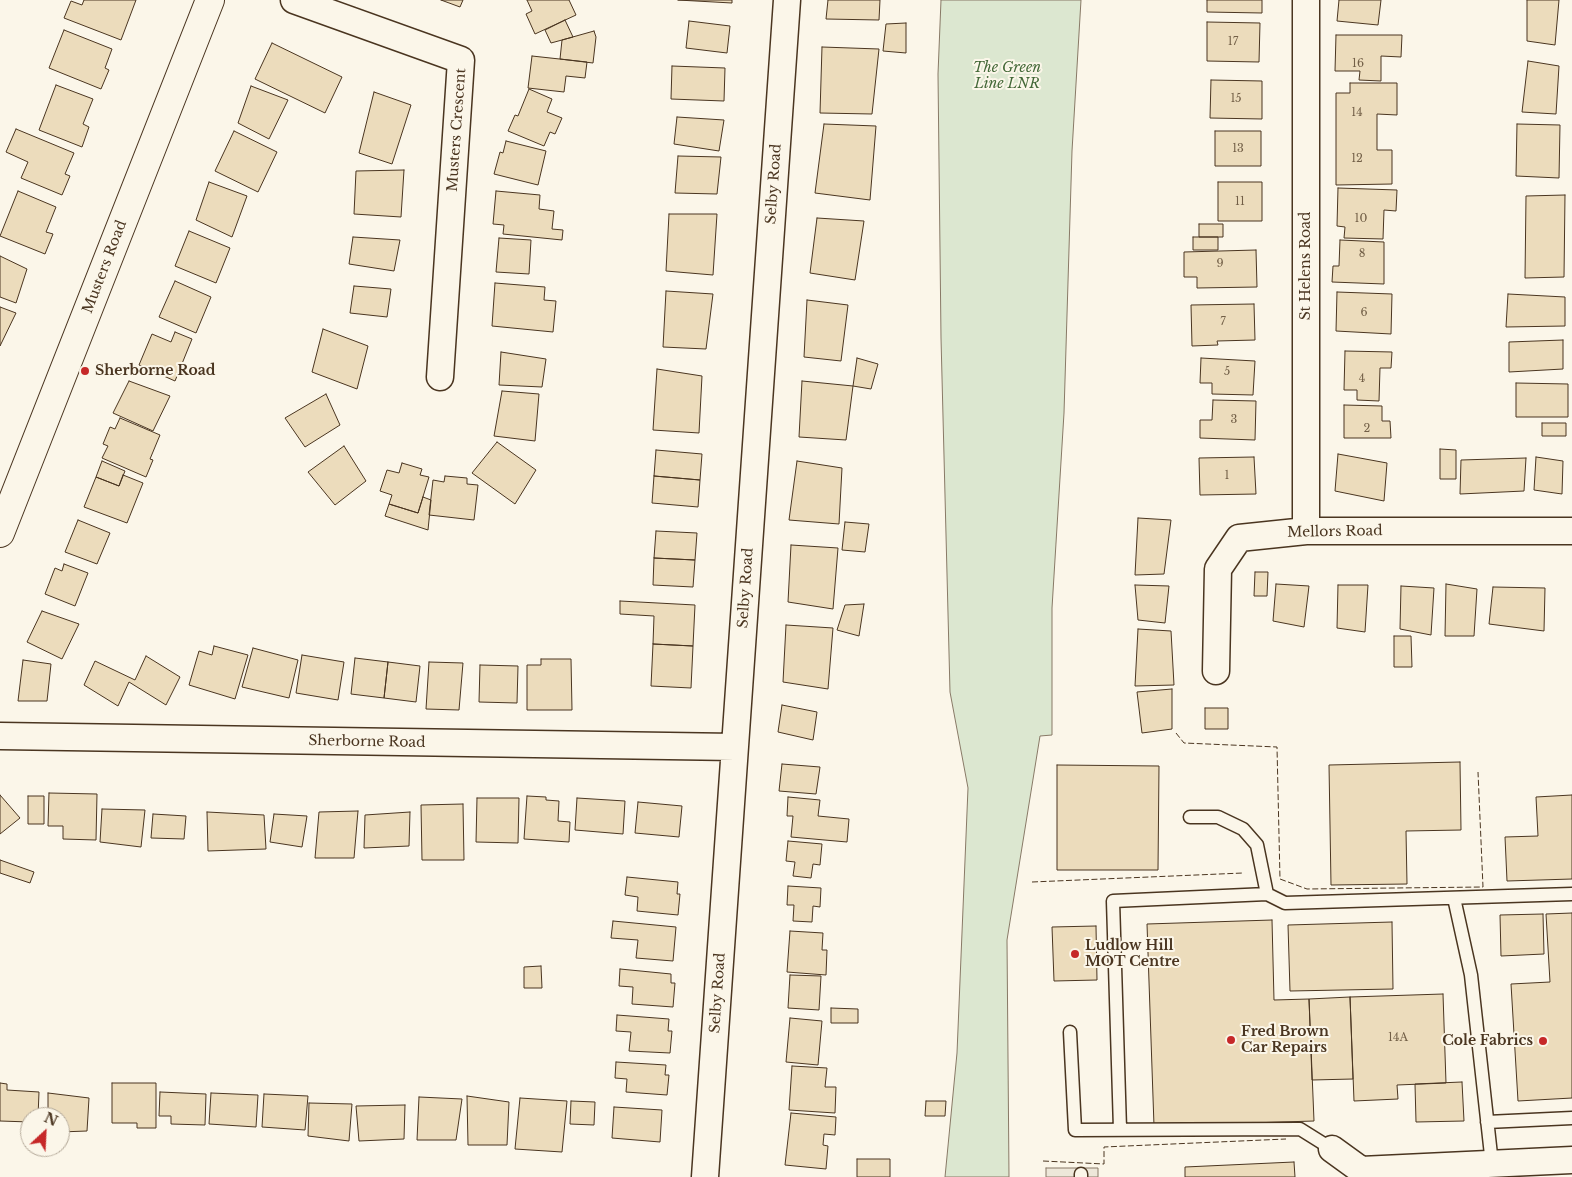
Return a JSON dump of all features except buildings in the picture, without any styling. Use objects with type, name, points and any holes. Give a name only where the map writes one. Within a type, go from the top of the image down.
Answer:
[{"type":"street","name":"Musters Road","points":[[0,533],[210,0]]},
{"type":"street","name":"Musters Crescent","points":[[294,0],[461,60],[440,377]]},
{"type":"street","name":"Selby Road","points":[[705,1177],[787,0]]},
{"type":"street","name":"St Helens Road","points":[[1306,0],[1306,531]]},
{"type":"street","name":"Mellors Road","points":[[1216,672],[1218,569],[1239,538],[1306,531],[1572,531]]},
{"type":"street","name":"Sherborne Road","points":[[0,736],[735,747]]},
{"type":"street","points":[[1332,1149],[1361,1170],[1427,1172],[1492,1164],[1572,1160]]},
{"type":"lane","points":[[1190,817],[1218,817],[1243,829],[1257,845],[1267,894]]},
{"type":"lane","points":[[1120,1129],[1113,901],[1267,894],[1285,903],[1572,894]]},
{"type":"lane","points":[[1454,898],[1470,975],[1492,1164]]},
{"type":"lane","points":[[1070,1032],[1075,1130],[1300,1129],[1332,1149]]},
{"type":"lane","points":[[1487,1122],[1572,1118]]},
{"type":"green space","name":"The Green Line LNR","points":[[941,0],[1081,0],[1072,151],[1064,413],[1052,608],[1052,735],[1040,736],[1007,940],[1009,1177],[945,1177],[957,1053],[968,788],[950,692],[941,338],[938,74]]},
{"type":"shaded area","points":[[1046,1168],[1098,1168],[1098,1177],[1046,1177]]},
{"type":"fence","points":[[1176,733],[1184,743],[1277,747],[1280,879],[1307,889],[1483,887],[1478,772]]},
{"type":"fence","points":[[1032,882],[1243,873]]},
{"type":"fence","points":[[1043,1161],[1104,1164],[1104,1147],[1286,1139]]},
{"type":"place","name":"Sherborne Road","points":[[85,371]]},
{"type":"place","name":"Ludlow Hill MOT Centre","points":[[1075,954]]},
{"type":"place","name":"Fred Brown Car Repairs","points":[[1231,1040]]},
{"type":"place","name":"Cole Fabrics","points":[[1543,1041]]}]
